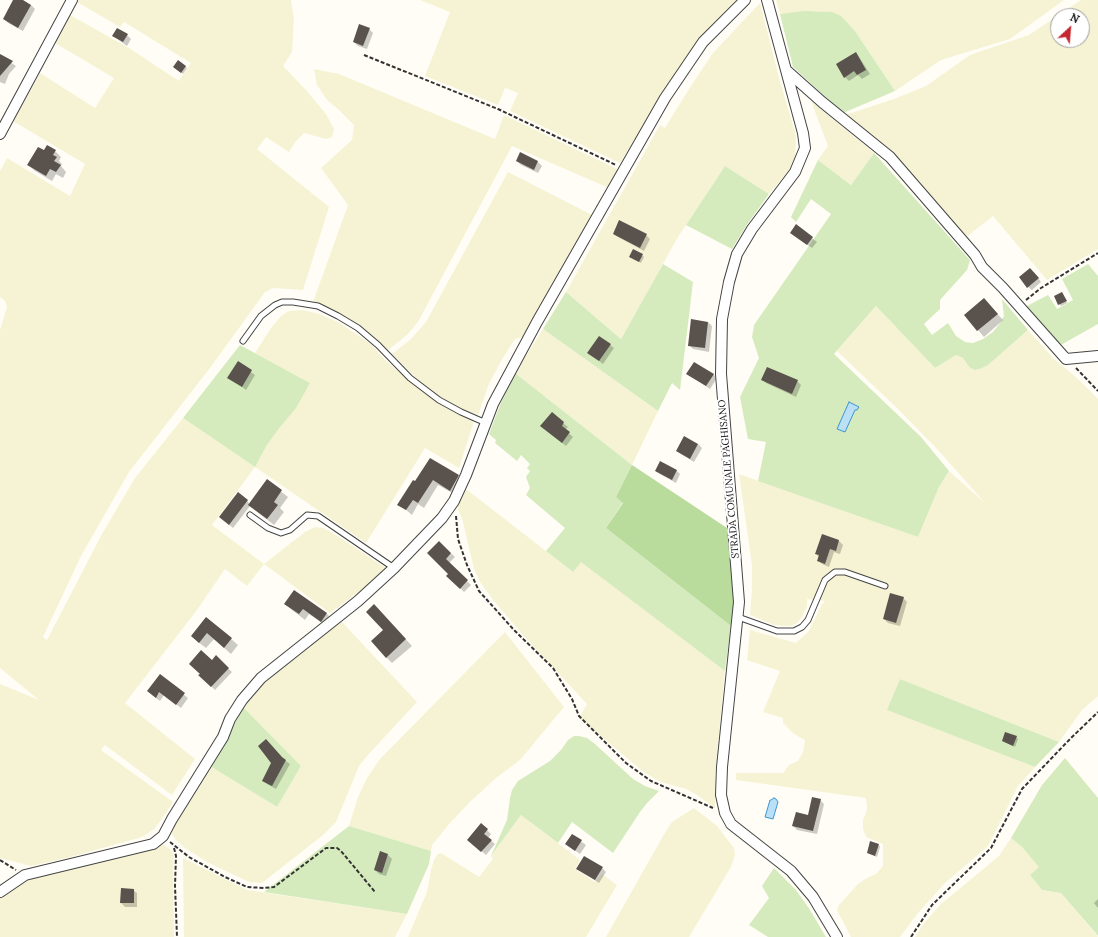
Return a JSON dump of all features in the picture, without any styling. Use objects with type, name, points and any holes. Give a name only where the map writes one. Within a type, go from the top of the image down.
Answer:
[{"type":"street","points":[[0,134],[72,0]]},
{"type":"street","points":[[0,892],[25,875],[153,844],[163,836],[223,736],[230,719],[242,700],[261,678],[358,601],[394,568],[442,518],[454,501],[494,404],[536,322],[665,98],[703,42],[745,0]]},
{"type":"street","name":"STRADA COMUNALE PAGHISANO","points":[[766,0],[803,133],[805,148],[795,172],[752,230],[737,254],[729,282],[722,319],[720,374],[739,602],[722,768],[721,795],[725,813],[731,824],[791,871],[813,897],[837,937]]},
{"type":"street","points":[[786,70],[822,102],[890,156],[975,255],[982,267],[1066,359],[1098,356]]},
{"type":"lane","points":[[243,341],[261,316],[275,305],[282,302],[293,302],[318,306],[358,328],[378,345],[410,378],[439,400],[486,423]]},
{"type":"lane","points":[[250,515],[268,528],[281,533],[290,530],[308,515],[318,516],[394,568]]},
{"type":"lane","points":[[738,617],[777,631],[794,632],[802,628],[808,620],[825,580],[835,572],[846,572],[885,586]]},
{"type":"path","points":[[364,55],[498,108],[624,169]]},
{"type":"path","points":[[1019,306],[1041,288],[1098,252]]},
{"type":"path","points":[[1066,359],[1098,391]]},
{"type":"path","points":[[454,501],[458,539],[479,591],[514,630],[553,668],[572,699],[579,716],[626,763],[651,781],[725,813]]},
{"type":"path","points":[[911,937],[932,905],[990,848],[1022,789],[1070,738],[1098,712]]},
{"type":"path","points":[[163,836],[189,858],[247,887],[274,887],[326,848],[337,848],[375,892]]},
{"type":"path","points":[[174,846],[176,856],[175,886],[177,937]]},
{"type":"path","points":[[0,860],[25,875]]},
{"type":"shaded area","points":[[78,0],[291,0],[294,20],[292,52],[283,66],[326,114],[334,129],[332,137],[326,139],[304,133],[296,141],[289,152],[266,137],[257,149],[329,207],[303,290],[273,288],[265,292],[210,368],[129,472],[81,556],[43,637],[47,640],[102,534],[135,478],[183,418],[255,467],[212,525],[264,564],[247,586],[225,569],[197,610],[125,703],[195,759],[172,795],[105,745],[101,750],[173,802],[154,829],[142,837],[67,858],[31,866],[0,858],[0,684],[39,700],[0,668],[0,330],[7,307],[5,301],[0,297],[0,171],[7,158],[70,196],[85,164],[13,121],[40,73],[95,108],[114,78],[55,43],[70,15],[129,48],[179,81],[191,63],[124,22],[120,27],[77,2]]},
{"type":"shaded area","points":[[420,0],[736,0],[704,33],[689,52],[620,163],[510,111],[518,93],[505,88],[498,105],[425,76],[450,12]]},
{"type":"shaded area","points":[[776,0],[1064,0],[1053,8],[1050,8],[1050,10],[1010,39],[941,60],[895,91],[855,31],[818,11],[780,14]]},
{"type":"shaded area","points":[[1081,0],[1098,0],[1098,249],[1047,280],[993,216],[966,237],[886,146],[845,115],[894,99],[926,86],[970,55],[1029,35],[1050,21],[1050,48],[1090,48],[1090,8],[1069,8]]},
{"type":"shaded area","points":[[760,3],[779,78],[796,136],[795,157],[789,170],[769,194],[725,166],[678,237],[621,339],[566,292],[660,125],[665,128],[713,53]]},
{"type":"shaded area","points":[[314,69],[339,74],[495,139],[504,115],[619,170],[609,188],[512,146],[418,322],[407,335],[387,351],[374,338],[350,320],[313,302],[348,205],[321,168],[352,140],[354,125],[327,100],[317,85]]},
{"type":"shaded area","points":[[811,101],[874,153],[851,185],[818,160],[828,146]]},
{"type":"shaded area","points":[[508,172],[592,215],[523,337],[515,339],[501,361],[489,384],[478,415],[460,409],[441,398],[423,385],[392,354],[411,339],[426,322]]},
{"type":"shaded area","points":[[876,306],[935,368],[956,355],[963,358],[969,367],[988,365],[1028,330],[1054,359],[1076,377],[1098,399],[1098,696],[1082,710],[1059,742],[900,679],[888,710],[1035,767],[1018,786],[988,846],[945,883],[918,913],[900,937],[851,937],[837,910],[839,905],[858,884],[876,874],[883,866],[883,844],[866,837],[863,829],[863,820],[867,810],[866,798],[736,780],[736,773],[783,773],[789,765],[798,761],[803,752],[805,740],[794,734],[783,723],[783,718],[763,712],[780,671],[747,660],[750,630],[796,643],[809,631],[825,601],[807,599],[807,606],[802,617],[796,624],[790,626],[774,625],[750,615],[752,565],[739,474],[918,537],[939,487],[949,471],[985,503],[938,450],[899,410],[837,351]]},
{"type":"shaded area","points":[[303,310],[319,314],[338,322],[371,344],[386,361],[434,400],[451,411],[474,421],[459,468],[425,448],[366,543],[255,467],[267,445],[310,383],[255,353],[271,328],[281,316],[289,311]]},
{"type":"shaded area","points":[[543,329],[658,411],[632,465],[515,373]]},
{"type":"shaded area","points":[[466,489],[573,572],[581,561],[725,671],[715,776],[715,808],[686,789],[661,782],[645,773],[579,718],[587,704],[522,634],[480,582],[474,569],[462,518],[458,510],[458,505]]},
{"type":"shaded area","points":[[315,527],[323,528],[331,532],[386,568],[364,588],[330,613],[264,564],[305,532]]},
{"type":"shaded area","points":[[341,621],[417,702],[359,766],[336,822],[323,835],[262,883],[249,882],[207,862],[185,848],[176,840],[172,834],[172,829],[210,766],[277,807],[301,766],[243,707],[256,690],[307,647]]},
{"type":"shaded area","points":[[505,632],[564,707],[520,760],[496,778],[450,823],[432,845],[431,851],[349,826],[358,797],[367,778],[380,759]]},
{"type":"shaded area","points":[[694,808],[717,826],[734,848],[735,855],[731,867],[689,937],[606,937],[672,822]]},
{"type":"shaded area","points":[[521,815],[580,860],[575,869],[595,882],[602,874],[617,885],[586,937],[408,937],[427,892],[431,870],[434,860],[438,854],[441,853],[479,877],[493,859],[491,856]]},
{"type":"shaded area","points":[[1011,838],[1022,847],[1040,867],[1030,875],[1042,890],[1061,893],[1098,937],[915,937],[924,923],[941,904],[999,856]]},
{"type":"shaded area","points":[[163,844],[172,851],[174,855],[174,937],[0,937],[0,898],[13,889],[22,880],[150,849]]},
{"type":"shaded area","points":[[183,858],[247,890],[407,914],[395,937],[184,937]]},
{"type":"green space","points":[[804,11],[832,12],[841,16],[855,31],[895,91],[843,113],[793,67],[780,14]]},
{"type":"green space","points":[[874,153],[970,260],[967,270],[940,300],[940,309],[924,324],[932,335],[948,323],[956,336],[965,342],[973,343],[983,339],[993,332],[1004,316],[1002,299],[1028,330],[988,365],[982,368],[975,370],[969,367],[963,358],[956,355],[935,368],[876,306],[834,354],[921,437],[949,471],[939,487],[918,537],[758,481],[766,442],[748,439],[740,397],[759,358],[752,337],[754,325],[831,214],[811,199],[796,222],[791,217],[818,160],[851,185]]},
{"type":"green space","points":[[725,166],[769,194],[746,226],[732,249],[686,225]]},
{"type":"green space","points":[[663,264],[693,282],[680,390],[672,383],[658,411],[543,329],[566,292],[621,339]]},
{"type":"green space","points":[[1088,264],[1098,276],[1098,324],[1059,346],[1025,307],[1048,295],[1057,309],[1073,300],[1062,279]]},
{"type":"green space","points":[[240,345],[310,383],[296,408],[267,445],[255,467],[183,418]]},
{"type":"green space","points":[[515,373],[632,465],[616,497],[623,502],[606,528],[731,626],[725,671],[581,562],[573,572],[546,551],[565,528],[526,495],[530,488],[526,477],[530,471],[527,468],[530,464],[521,455],[517,461],[495,443],[496,440],[489,434],[500,405]]},
{"type":"green space","points":[[632,465],[730,530],[734,603],[731,626],[606,528],[623,503],[616,497]]},
{"type":"green space","points":[[900,679],[1059,742],[1035,767],[887,710]]},
{"type":"green space","points":[[243,707],[301,766],[277,807],[210,766],[224,745]]},
{"type":"green space","points":[[574,736],[587,738],[633,779],[645,786],[659,791],[640,812],[613,853],[572,822],[558,843],[521,815],[491,856],[507,820],[512,790],[518,781],[550,761],[568,740]]},
{"type":"green space","points":[[1065,758],[1098,798],[1098,936],[1061,893],[1042,890],[1030,875],[1039,867],[1022,847],[1011,838],[1042,785]]},
{"type":"green space","points":[[349,826],[431,851],[429,864],[407,914],[264,892]]},
{"type":"green space","points":[[774,868],[796,890],[826,937],[768,937],[749,925],[769,898],[762,886]]},
{"type":"water","points":[[849,402],[859,407],[855,410],[845,432],[837,429]]},
{"type":"water","points":[[774,798],[778,802],[773,819],[765,817],[770,800]]},
{"type":"building","points":[[13,0],[23,0],[31,5],[18,28],[3,19]]},
{"type":"building","points":[[359,24],[370,28],[363,46],[353,42]]},
{"type":"building","points":[[117,28],[128,34],[123,42],[112,36]]},
{"type":"building","points":[[856,52],[866,70],[857,75],[854,71],[844,78],[836,64]]},
{"type":"building","points":[[0,54],[13,61],[0,76]]},
{"type":"building","points":[[178,60],[186,66],[181,73],[173,67]]},
{"type":"building","points":[[47,145],[56,150],[53,155],[57,157],[54,161],[61,165],[56,172],[50,169],[46,176],[27,165],[38,147],[44,150]]},
{"type":"building","points":[[520,152],[538,161],[534,170],[516,161]]},
{"type":"building","points":[[619,220],[647,234],[640,248],[613,234]]},
{"type":"building","points":[[796,224],[813,237],[807,245],[790,233]]},
{"type":"building","points":[[633,249],[643,254],[639,262],[629,257]]},
{"type":"building","points":[[1030,268],[1039,278],[1027,288],[1019,277]]},
{"type":"building","points":[[1062,292],[1067,301],[1058,305],[1054,296]]},
{"type":"building","points":[[984,298],[998,314],[977,331],[964,315]]},
{"type":"building","points":[[691,319],[708,322],[705,348],[688,346]]},
{"type":"building","points":[[599,336],[611,344],[599,361],[587,353]]},
{"type":"building","points":[[238,361],[252,370],[242,387],[227,378]]},
{"type":"building","points":[[694,362],[714,374],[706,386],[686,374]]},
{"type":"building","points":[[767,367],[798,380],[792,394],[761,380]]},
{"type":"building","points":[[552,412],[564,422],[562,426],[570,432],[562,443],[540,426]]},
{"type":"building","points":[[684,436],[698,444],[690,459],[676,451]]},
{"type":"building","points":[[430,458],[459,475],[450,491],[433,480],[418,503],[413,500],[406,510],[397,505],[413,480],[415,481]]},
{"type":"building","points":[[660,461],[677,470],[672,480],[655,471]]},
{"type":"building","points":[[267,479],[282,490],[274,502],[278,505],[267,519],[248,505]]},
{"type":"building","points":[[238,492],[248,500],[229,525],[219,517]]},
{"type":"building","points":[[822,534],[839,540],[836,551],[830,549],[825,564],[817,561],[819,555],[815,554]]},
{"type":"building","points":[[439,541],[451,553],[446,559],[468,580],[460,589],[446,576],[448,574],[427,553]]},
{"type":"building","points":[[294,590],[327,613],[321,622],[303,609],[299,614],[284,604]]},
{"type":"building","points":[[890,593],[904,597],[896,623],[883,619]]},
{"type":"building","points":[[374,604],[406,639],[386,658],[371,641],[383,630],[366,612]]},
{"type":"building","points":[[206,617],[232,638],[224,648],[207,633],[199,643],[191,636]]},
{"type":"building","points":[[201,650],[212,660],[216,655],[229,668],[211,687],[189,664]]},
{"type":"building","points":[[160,674],[185,693],[176,705],[159,692],[156,698],[147,691]]},
{"type":"building","points":[[1005,732],[1017,736],[1013,746],[1002,741]]},
{"type":"building","points":[[266,739],[286,760],[272,786],[262,781],[271,763],[258,746]]},
{"type":"building","points":[[812,797],[821,799],[813,831],[792,826],[796,812],[808,815]]},
{"type":"building","points":[[481,823],[488,829],[484,834],[492,840],[481,852],[467,840]]},
{"type":"building","points":[[572,834],[582,840],[575,851],[565,844]]},
{"type":"building","points":[[870,841],[879,844],[875,856],[867,853]]},
{"type":"building","points":[[380,851],[388,854],[382,873],[374,870]]},
{"type":"building","points":[[584,856],[603,867],[595,880],[576,869]]},
{"type":"building","points":[[121,888],[134,889],[134,903],[120,903]]}]
